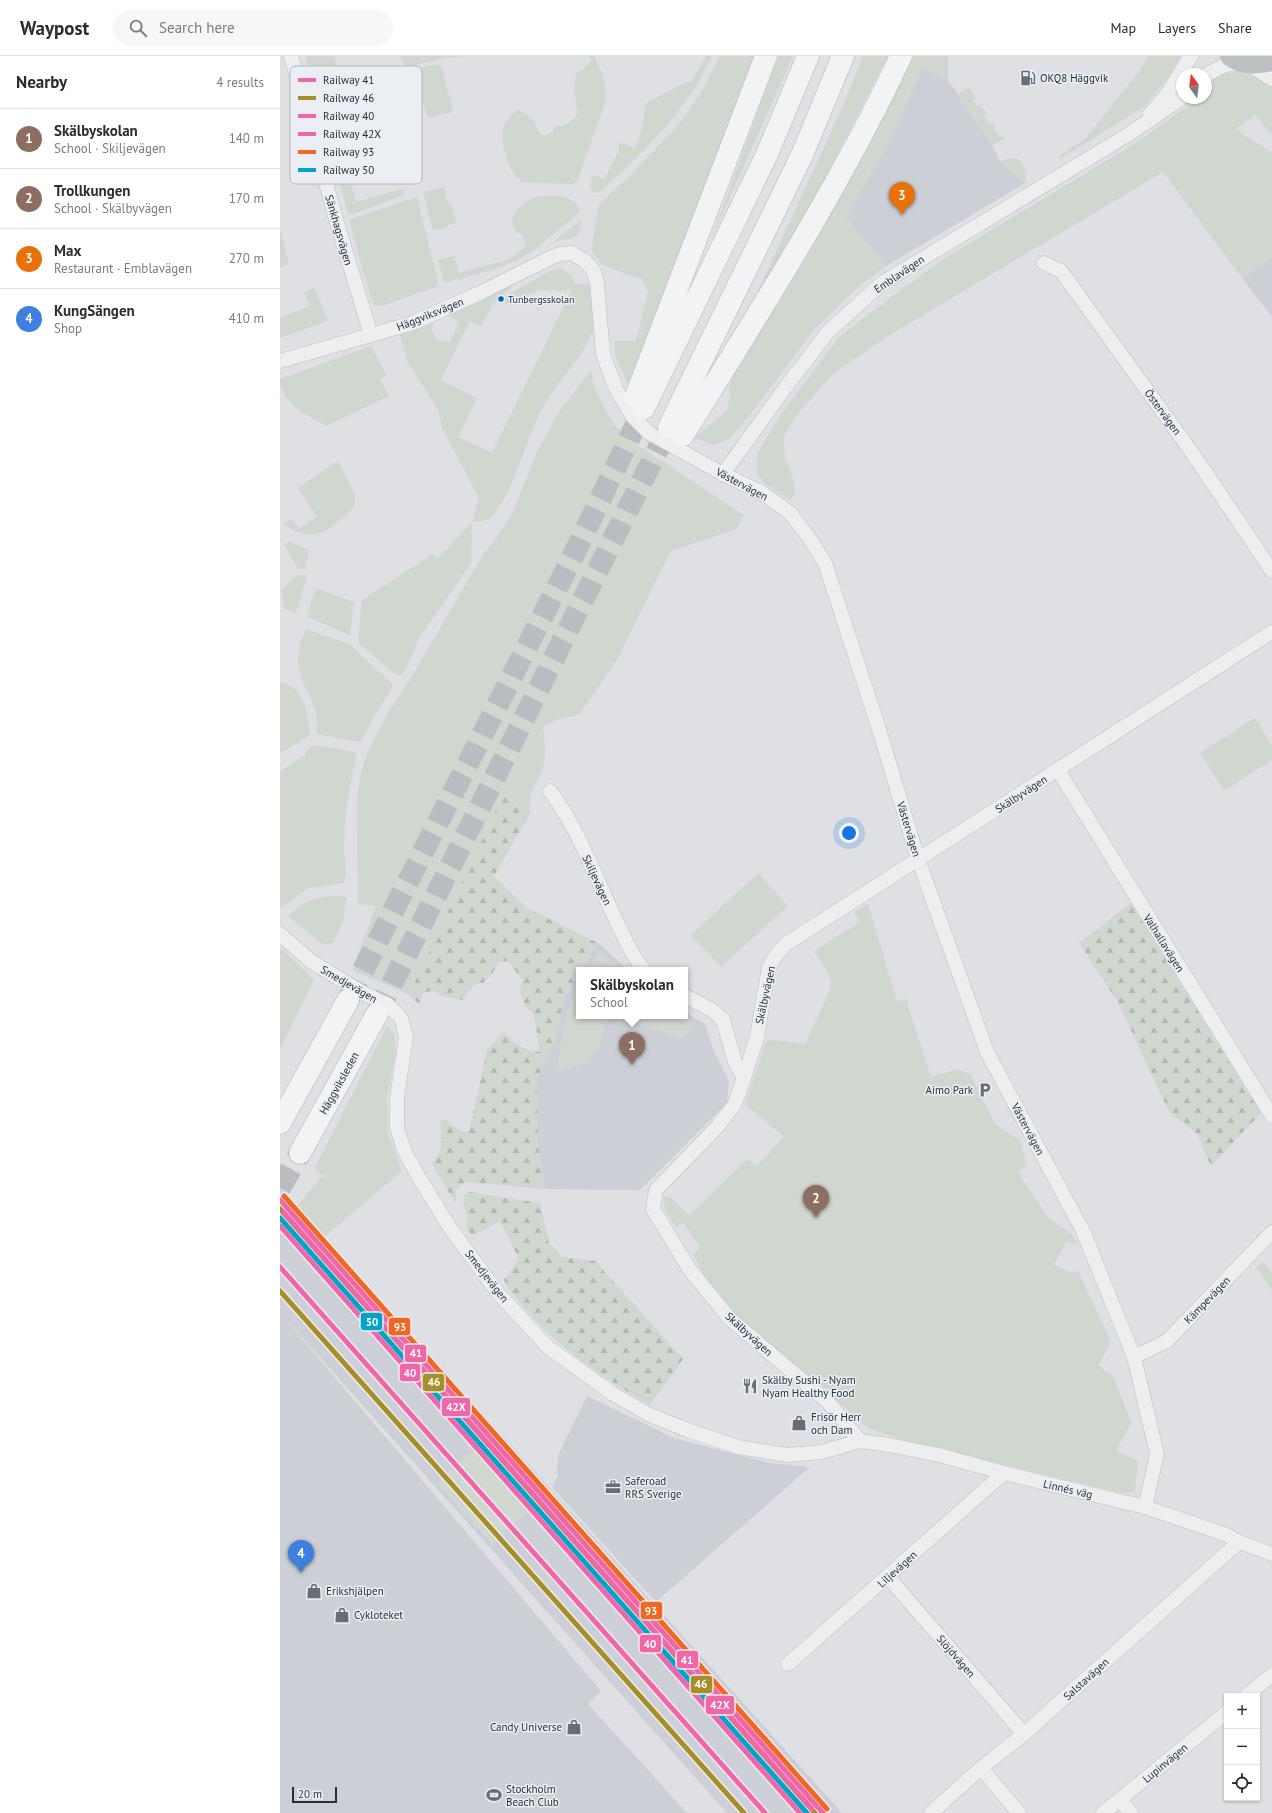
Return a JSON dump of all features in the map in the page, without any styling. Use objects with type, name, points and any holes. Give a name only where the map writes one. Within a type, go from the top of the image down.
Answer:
[{"type":"highway","points":[[766,56],[640,402],[767,154],[808,56]]},
{"type":"highway","points":[[843,56],[802,154],[676,431],[779,280],[843,171],[901,56]]},
{"type":"highway","points":[[280,1123],[348,1000]]},
{"type":"highway","name":"Häggviksleden","points":[[300,1153],[377,1014]]},
{"type":"street","name":"Sänkhagsvägen","points":[[291,56],[294,66]]},
{"type":"street","name":"Emblavägen","points":[[1129,134],[1157,107],[1191,56]]},
{"type":"street","points":[[1212,72],[1225,66],[1250,61],[1272,77]]},
{"type":"street","name":"Emblavägen","points":[[723,474],[828,332],[882,283],[1129,134],[1176,102]]},
{"type":"street","name":"Sänkhagsvägen","points":[[326,184],[371,335]]},
{"type":"street","name":"Västervägen","points":[[550,258],[560,254],[572,252],[593,270],[597,282],[603,354],[616,389],[632,416],[649,433],[723,474],[762,493],[790,513],[826,563],[878,726],[918,859],[987,1052],[1083,1231],[1134,1357],[1157,1454],[1145,1507]]},
{"type":"street","name":"Häggviksvägen","points":[[280,361],[413,323],[480,294],[550,258]]},
{"type":"street","name":"Östervägen","points":[[1044,263],[1061,271],[1193,454],[1272,571]]},
{"type":"street","name":"Skälbyvägen","points":[[860,1441],[828,1402],[730,1319],[690,1270],[653,1209],[656,1190],[718,1126],[734,1105],[757,1037],[769,967],[776,955],[786,944],[1058,770],[1270,637]]},
{"type":"street","name":"Valhallavägen","points":[[1058,770],[1272,1116]]},
{"type":"street","name":"Skiljevägen","points":[[550,791],[560,804],[627,944],[642,967]]},
{"type":"street","name":"Smedjevägen","points":[[280,934],[312,962],[363,993],[387,1004],[401,1018],[406,1037],[397,1098],[397,1128],[404,1150],[440,1212],[466,1250],[498,1293],[548,1347],[613,1394],[650,1414],[690,1431],[738,1447],[787,1455],[822,1452],[860,1441]]},
{"type":"street","points":[[688,998],[712,1010],[723,1020],[735,1062],[744,1078]]},
{"type":"street","name":"Kämpevägen","points":[[1134,1357],[1167,1341],[1272,1232]]},
{"type":"street","name":"Linnés väg","points":[[860,1441],[938,1455],[1004,1474],[1145,1507],[1227,1534],[1238,1542],[1272,1554]]},
{"type":"street","name":"Liljevägen","points":[[788,1664],[1004,1474]]},
{"type":"street","name":"Salstavägen","points":[[931,1813],[981,1768],[1024,1734],[1238,1542]]},
{"type":"street","name":"Slöjdvägen","points":[[888,1577],[1024,1734]]},
{"type":"street","points":[[1250,1693],[1272,1674]]},
{"type":"street","name":"Lupinvägen","points":[[1103,1813],[1224,1714]]},
{"type":"street","points":[[981,1768],[1020,1813]]},
{"type":"street","points":[[1120,1800],[1131,1813]]},
{"type":"shaded area","points":[[923,68],[948,80],[992,145],[1000,161],[1025,183],[886,266],[845,217],[879,160]]},
{"type":"shaded area","points":[[1272,258],[1272,317],[1242,278]]},
{"type":"shaded area","points":[[598,943],[625,967],[583,967]]},
{"type":"shaded area","points":[[576,979],[576,1019],[688,1019],[688,1014],[705,1024],[713,1049],[729,1081],[727,1103],[640,1190],[545,1189],[538,1144],[536,1081],[557,1035],[564,998]]},
{"type":"shaded area","points":[[280,1187],[842,1813],[727,1813],[282,1315],[601,1691],[588,1704],[687,1813],[280,1813]]},
{"type":"shaded area","points":[[587,1396],[674,1438],[770,1463],[810,1467],[656,1602],[552,1487],[558,1476],[557,1466],[559,1453]]},
{"type":"green space","points":[[305,56],[334,56],[336,66],[308,66]]},
{"type":"green space","points":[[399,56],[469,56],[443,58],[406,66]]},
{"type":"green space","points":[[589,56],[594,56],[602,74],[605,84],[605,103],[577,182],[572,184],[523,182],[513,173],[506,157],[503,140],[505,123],[517,109],[534,120],[539,133],[545,136],[553,131],[555,126],[570,123],[577,115],[578,111],[574,92],[576,72],[583,70],[591,61]]},
{"type":"green space","points":[[706,56],[712,56],[702,76],[677,113],[647,147],[615,178],[598,193],[593,192],[590,186],[592,178],[596,175],[604,180],[619,150],[618,142],[635,148],[643,125],[646,103],[684,83],[691,82]]},
{"type":"green space","points":[[720,56],[762,56],[630,387],[616,358],[614,341],[636,341],[648,293],[643,280],[602,265],[594,255],[592,250],[593,239],[599,204],[629,177],[681,122],[702,91]]},
{"type":"green space","points":[[778,56],[793,56],[711,240]]},
{"type":"green space","points":[[863,56],[888,56],[811,205],[748,313],[841,110]]},
{"type":"green space","points":[[914,56],[948,56],[948,80],[923,68],[879,160],[845,217],[886,266],[858,287],[814,330],[747,419],[728,440],[713,445],[694,438],[727,411],[730,396],[729,386],[748,343],[824,218]]},
{"type":"green space","points":[[1148,56],[1181,56],[1169,76],[1145,106],[1060,159],[1058,157],[1087,137],[1141,69]]},
{"type":"green space","points":[[436,64],[441,66],[453,109],[451,112],[431,118],[427,116],[422,99],[422,68]]},
{"type":"green space","points":[[1242,71],[1269,83],[1272,87],[1272,135],[1255,115],[1235,129],[1272,153],[1272,258],[1242,278],[1163,172],[885,338],[833,374],[799,412],[784,436],[785,457],[794,481],[795,493],[790,500],[764,483],[756,472],[758,452],[782,413],[839,337],[910,283],[950,255],[1134,144],[1190,104],[1212,104],[1212,80],[1217,75]]},
{"type":"green space","points":[[968,87],[976,98],[973,101],[976,106],[980,104],[987,114],[984,117],[989,124],[992,123],[995,126],[993,128],[1000,137],[1003,136],[1005,139],[992,145],[958,94]]},
{"type":"green space","points":[[1012,158],[1018,159],[1024,167],[1026,173],[1025,183],[1000,161]]},
{"type":"green space","points":[[340,184],[351,184],[356,202],[402,189],[404,195],[353,214],[348,214]]},
{"type":"green space","points":[[444,187],[448,204],[451,204],[456,223],[446,226],[446,228],[433,230],[423,192]]},
{"type":"green space","points":[[557,196],[572,200],[580,212],[534,250],[518,260],[489,271],[444,283],[438,260],[454,256],[459,273],[510,259],[526,247],[524,238],[513,226],[512,219],[520,207],[527,201],[534,197]]},
{"type":"green space","points":[[417,197],[439,286],[381,306],[374,305],[349,220]]},
{"type":"green space","points":[[581,220],[581,227],[577,236],[553,242]]},
{"type":"green space","points":[[280,229],[289,264],[280,268]]},
{"type":"green space","points":[[560,268],[571,275],[575,285],[579,283],[589,285],[595,312],[594,327],[585,348],[551,394],[538,417],[515,475],[502,502],[494,514],[487,520],[472,522],[479,498],[442,428],[439,411],[408,363],[396,323],[434,320],[432,330],[436,339],[449,343],[459,322],[439,311],[492,287],[512,287],[493,304],[481,326],[470,321],[441,380],[477,398],[458,437],[492,453],[572,289],[564,291],[539,290],[507,304],[504,299],[507,295],[552,270]]},
{"type":"green space","points":[[314,288],[328,320],[280,338],[280,318],[310,306],[304,293]]},
{"type":"green space","points":[[371,346],[387,375],[380,379],[389,396],[326,426],[311,418],[296,407],[285,395],[281,387],[280,379]]},
{"type":"green space","points":[[591,370],[594,387],[608,415],[616,427],[637,445],[744,515],[736,529],[671,551],[618,658],[579,715],[559,719],[543,726],[545,757],[541,773],[531,793],[531,811],[503,795],[409,995],[352,970],[376,906],[358,904],[357,800],[360,776],[368,751],[389,711],[406,686],[483,555],[513,512],[538,450],[559,412]]},
{"type":"green space","points":[[338,461],[355,495],[354,507],[337,522],[322,532],[304,534],[294,531],[283,524],[292,519],[299,528],[317,517],[298,488]]},
{"type":"green space","points":[[472,522],[471,563],[418,640],[402,675],[396,675],[358,642],[362,600],[433,554],[437,559]]},
{"type":"green space","points":[[289,541],[309,550],[305,569],[298,569],[284,545]]},
{"type":"green space","points":[[298,575],[307,576],[296,613],[284,609],[281,590]]},
{"type":"green space","points":[[316,588],[354,602],[350,635],[307,617]]},
{"type":"green space","points":[[306,629],[349,644],[391,683],[393,687],[359,742],[317,734],[316,710],[302,680],[298,662],[300,643]]},
{"type":"green space","points":[[280,682],[289,685],[300,695],[306,710],[311,735],[280,753]]},
{"type":"green space","points":[[1255,718],[1272,745],[1272,760],[1224,791],[1200,753]]},
{"type":"green space","points":[[312,746],[322,746],[355,752],[356,758],[348,799],[345,830],[344,883],[308,888],[280,909],[280,772],[305,755],[307,750]]},
{"type":"green space","points":[[503,795],[531,811],[494,876],[527,908],[598,943],[583,967],[576,967],[576,979],[564,998],[557,1035],[536,1081],[538,1144],[545,1189],[466,1182],[456,1189],[456,1204],[431,1162],[440,1152],[440,1130],[443,1118],[460,1131],[469,1132],[487,1050],[504,1032],[520,1046],[529,1050],[540,1052],[534,1015],[525,1006],[520,992],[522,979],[508,961],[499,962],[492,974],[483,983],[473,986],[463,1000],[449,998],[433,991],[424,992],[419,1004],[409,995]]},
{"type":"green space","points":[[758,873],[788,906],[721,967],[691,935]]},
{"type":"green space","points":[[337,896],[347,897],[343,921],[333,943],[324,945],[289,917],[294,911],[310,900]]},
{"type":"green space","points":[[1131,903],[1261,1113],[1211,1166],[1197,1134],[1169,1112],[1118,1002],[1079,943]]},
{"type":"green space","points":[[868,904],[897,1001],[906,999],[931,1077],[957,1069],[970,1074],[995,1124],[1020,1140],[1027,1165],[1018,1172],[1048,1218],[1071,1233],[1078,1245],[1067,1241],[1054,1265],[1072,1273],[1078,1271],[1111,1342],[1098,1365],[1114,1377],[1131,1423],[1116,1451],[1138,1461],[1135,1491],[1121,1493],[902,1440],[869,1428],[856,1419],[826,1389],[759,1338],[724,1305],[707,1281],[693,1254],[701,1248],[683,1223],[676,1227],[666,1212],[663,1197],[669,1196],[689,1216],[747,1159],[756,1167],[784,1137],[745,1104],[766,1041],[773,1040],[806,1044],[825,1002],[831,981],[826,969],[814,951],[860,922],[854,912]]},
{"type":"green space","points":[[283,949],[314,980],[280,1049],[280,951]]},
{"type":"green space","points":[[600,950],[618,967],[590,967]]},
{"type":"green space","points":[[576,992],[576,1019],[606,1019],[599,1047],[588,1063],[557,1072],[562,1039]]},
{"type":"green space","points":[[626,1019],[686,1019],[692,1022],[684,1039]]},
{"type":"green space","points":[[387,1026],[394,1034],[396,1050],[387,1098],[388,1133],[402,1171],[324,1237],[297,1206],[322,1176],[315,1168]]},
{"type":"green space","points":[[469,1192],[540,1203],[549,1243],[562,1257],[595,1261],[683,1359],[650,1405],[582,1362],[537,1322],[516,1298],[504,1280],[519,1259],[500,1221],[472,1236],[467,1229],[468,1219],[464,1204],[464,1197]]},
{"type":"green space","points":[[1263,1262],[1272,1273],[1272,1290],[1256,1267]]},
{"type":"green space","points":[[493,1432],[549,1493],[492,1544],[436,1483]]},
{"type":"tunnel","points":[[348,1000],[572,558],[644,408]]},
{"type":"tunnel","points":[[377,1014],[669,427]]},
{"type":"tunnel","points":[[280,1188],[300,1153]]},
{"type":"rail line","name":"93","points":[[284,1196],[827,1809]]},
{"type":"rail line","name":"41","points":[[280,1200],[823,1813]]},
{"type":"rail line","name":"46","points":[[280,1209],[815,1813]]},
{"type":"rail line","name":"42X","points":[[284,1213],[812,1809]]},
{"type":"rail line","name":"50","points":[[280,1218],[807,1813]]},
{"type":"rail line","name":"40","points":[[280,1226],[800,1813]]},
{"type":"rail line","name":"41","points":[[280,1267],[765,1813]]},
{"type":"rail line","name":"46","points":[[280,1291],[744,1813]]},
{"type":"place","name":"OKQ8 Häggvik","points":[[1028,78]]},
{"type":"place","name":"Max","points":[[902,215]]},
{"type":"place","name":"Tunbergsskolan","points":[[501,299]]},
{"type":"place","name":"Skälbyskolan","points":[[632,1065]]},
{"type":"place","name":"Aimo Park","points":[[985,1090]]},
{"type":"place","name":"Trollkungen","points":[[816,1218]]},
{"type":"place","name":"Skälby Sushi - Nyam Nyam Healthy Food","points":[[750,1386]]},
{"type":"place","name":"Frisör Herr och Dam","points":[[799,1423]]},
{"type":"place","name":"Saferoad RRS Sverige","points":[[613,1487]]},
{"type":"place","name":"KungSängen","points":[[301,1573]]},
{"type":"place","name":"Erikshjälpen","points":[[314,1591]]},
{"type":"place","name":"Cykloteket","points":[[342,1615]]},
{"type":"place","name":"Candy Universe","points":[[574,1727]]},
{"type":"place","name":"Stockholm Beach Club","points":[[494,1795]]}]
